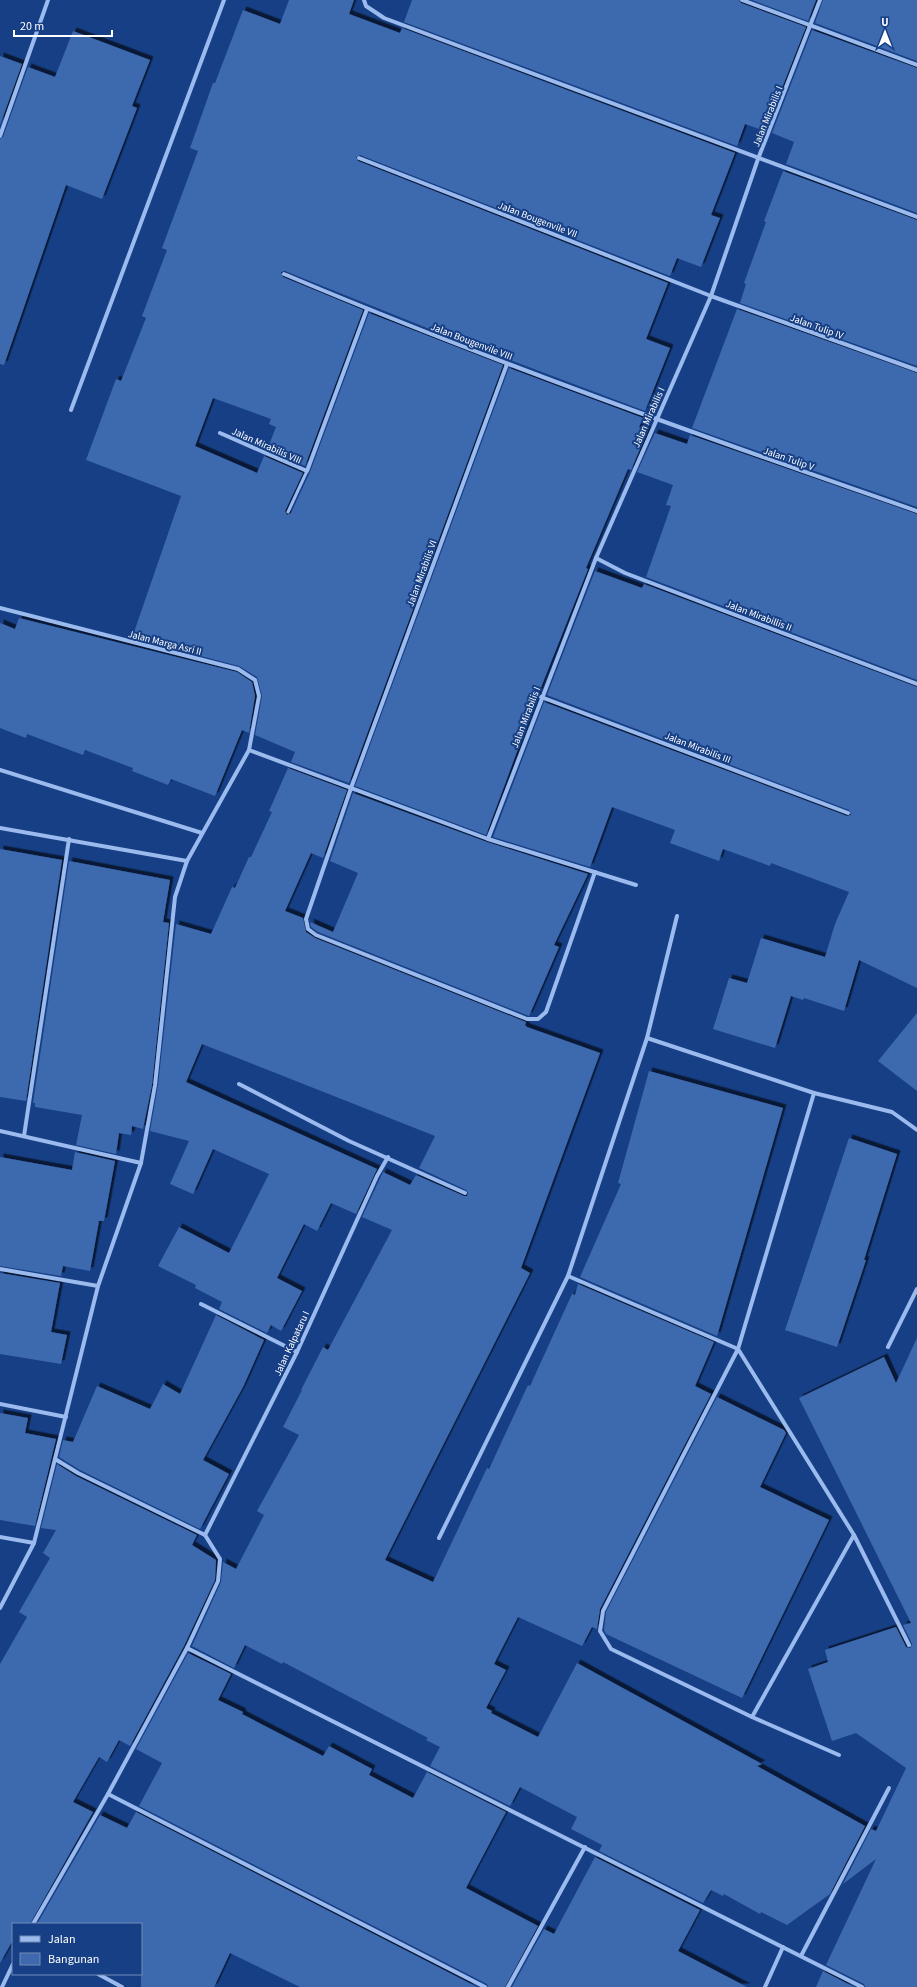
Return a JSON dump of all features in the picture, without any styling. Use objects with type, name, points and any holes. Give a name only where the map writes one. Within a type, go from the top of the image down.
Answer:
[{"type":"street","points":[[0,136],[48,0]]},
{"type":"street","points":[[71,410],[224,0]]},
{"type":"street","points":[[364,0],[366,6],[384,18],[917,216]]},
{"type":"street","points":[[742,0],[811,27],[917,65]]},
{"type":"street","name":"Jalan Mirabilis I","points":[[488,839],[541,697],[596,558],[655,420],[711,296],[758,158],[811,27],[820,0]]},
{"type":"street","name":"Jalan Bougenvile VII","points":[[360,158],[711,296]]},
{"type":"street","name":"Jalan Bougenvile VIII","points":[[284,274],[367,309],[655,420]]},
{"type":"street","name":"Jalan Tulip IV","points":[[711,296],[917,370]]},
{"type":"street","points":[[307,471],[367,309]]},
{"type":"street","name":"Jalan Mirabilis VI","points":[[507,364],[351,788],[306,919],[308,929],[316,936],[527,1019],[538,1019],[546,1012],[595,872]]},
{"type":"street","name":"Jalan Tulip V","points":[[655,420],[917,511]]},
{"type":"street","name":"Jalan Mirabilis VIII","points":[[220,433],[307,471]]},
{"type":"street","name":"Jalan Mirabillis II","points":[[596,558],[625,573],[917,684]]},
{"type":"street","name":"Jalan Marga Asri II","points":[[0,608],[238,669],[255,680],[259,696],[249,750],[187,861],[175,897],[155,1085],[141,1163],[98,1286],[34,1543],[0,1608]]},
{"type":"street","name":"Jalan Mirabilis III","points":[[541,697],[848,813]]},
{"type":"street","points":[[249,750],[488,839],[636,885]]},
{"type":"street","points":[[0,770],[202,833]]},
{"type":"street","points":[[0,828],[187,861]]},
{"type":"street","points":[[24,1136],[69,839]]},
{"type":"street","points":[[439,1538],[568,1276],[647,1038],[677,916]]},
{"type":"street","points":[[647,1038],[814,1093],[892,1112],[917,1130]]},
{"type":"street","points":[[239,1084],[349,1141],[388,1157],[465,1193]]},
{"type":"street","points":[[814,1093],[738,1349],[603,1611],[600,1631],[611,1649],[752,1717],[839,1755]]},
{"type":"street","points":[[0,1131],[141,1163]]},
{"type":"street","name":"Jalan Kalpataru I","points":[[206,1534],[297,1352],[377,1176],[388,1157]]},
{"type":"street","points":[[0,1269],[98,1286]]},
{"type":"street","points":[[568,1276],[738,1349],[854,1534],[909,1645]]},
{"type":"street","points":[[888,1348],[917,1289]]},
{"type":"street","points":[[201,1304],[297,1352]]},
{"type":"street","points":[[0,1404],[66,1417]]},
{"type":"street","points":[[34,1923],[108,1794],[187,1648],[218,1580],[220,1559],[206,1534],[78,1473],[55,1459]]},
{"type":"street","points":[[752,1717],[854,1534]]},
{"type":"street","points":[[0,1537],[34,1543]]},
{"type":"street","points":[[187,1648],[585,1846],[862,1987]]},
{"type":"street","points":[[801,1956],[890,1788]]},
{"type":"street","points":[[108,1794],[485,1987]]},
{"type":"street","points":[[508,1987],[585,1846]]},
{"type":"street","points":[[765,1987],[783,1946]]},
{"type":"street","points":[[2,1987],[12,1966]]},
{"type":"street","points":[[100,1975],[122,1987]]},
{"type":"lane","points":[[288,512],[307,471]]},
{"type":"building","points":[[289,0],[354,0],[349,14],[400,33],[402,28],[735,153],[711,215],[720,218],[701,267],[677,258],[670,276],[360,155],[356,157],[358,161],[668,283],[646,339],[670,348],[645,411],[442,334],[285,271],[281,272],[283,277],[363,310],[305,466],[267,450],[276,427],[269,424],[271,419],[213,398],[195,446],[257,473],[264,456],[303,473],[285,511],[287,515],[291,513],[310,472],[369,313],[503,365],[349,783],[291,762],[295,752],[255,735],[262,696],[257,677],[239,666],[132,638],[181,496],[86,460],[116,379],[121,381],[146,318],[142,316],[167,250],[162,248],[198,151],[190,148],[213,83],[215,83],[243,10],[280,24]]},
{"type":"building","points":[[412,0],[739,0],[741,3],[806,27],[765,131],[745,124],[737,146],[404,22]]},
{"type":"building","points":[[752,0],[816,0],[808,21]]},
{"type":"building","points":[[823,0],[917,0],[917,61],[815,23]]},
{"type":"building","points":[[812,30],[917,68],[917,213],[786,164],[794,142],[772,133]]},
{"type":"building","points":[[73,31],[150,60],[132,106],[137,108],[102,199],[66,185],[4,365],[0,364],[0,139],[3,137],[28,67],[55,77]]},
{"type":"building","points":[[0,56],[22,64],[0,125]]},
{"type":"building","points":[[783,171],[917,220],[917,366],[740,303],[746,284],[744,283],[766,222],[764,221]]},
{"type":"building","points":[[737,309],[917,373],[917,507],[692,428]]},
{"type":"building","points":[[509,368],[643,418],[639,427],[648,430],[631,470],[628,469],[586,568],[588,569],[538,695],[486,835],[355,786]]},
{"type":"building","points":[[655,433],[687,444],[690,435],[917,514],[917,680],[646,577],[671,506],[666,505],[673,485],[637,472]]},
{"type":"building","points":[[595,571],[642,588],[644,584],[917,687],[917,988],[859,960],[844,1011],[804,998],[803,1000],[791,996],[775,1048],[713,1029],[729,978],[747,983],[761,938],[825,957],[835,924],[849,892],[771,863],[770,866],[723,849],[719,861],[670,843],[675,830],[612,807],[590,867],[493,837],[544,702],[847,816],[851,815],[849,810],[547,695]]},
{"type":"building","points":[[19,618],[237,672],[252,682],[255,696],[249,733],[242,730],[215,796],[171,779],[168,785],[132,771],[133,768],[85,750],[83,755],[27,734],[26,738],[0,728],[0,623],[15,629]]},
{"type":"building","points":[[288,768],[347,790],[323,858],[311,853],[285,911],[303,918],[306,932],[315,938],[526,1022],[525,1025],[527,1027],[600,1053],[521,1268],[530,1273],[385,1560],[433,1582],[487,1468],[489,1469],[528,1385],[530,1386],[572,1294],[575,1295],[578,1284],[714,1342],[695,1386],[711,1394],[600,1609],[597,1629],[592,1627],[582,1646],[518,1617],[494,1664],[506,1670],[486,1708],[492,1711],[491,1713],[538,1737],[577,1663],[762,1764],[757,1766],[865,1826],[830,1894],[787,1925],[761,1912],[760,1914],[724,1894],[723,1896],[711,1890],[703,1903],[599,1851],[602,1845],[571,1829],[577,1817],[520,1787],[510,1806],[430,1766],[440,1747],[426,1740],[428,1738],[283,1662],[282,1664],[245,1645],[234,1668],[192,1646],[221,1582],[223,1562],[236,1569],[264,1515],[257,1511],[299,1435],[283,1427],[323,1347],[328,1350],[392,1230],[362,1217],[383,1172],[410,1185],[416,1175],[464,1196],[467,1196],[468,1193],[466,1190],[419,1168],[435,1136],[202,1044],[186,1082],[377,1169],[356,1214],[331,1203],[317,1231],[304,1224],[277,1278],[302,1291],[281,1331],[271,1325],[267,1333],[219,1309],[222,1302],[195,1288],[196,1285],[158,1266],[179,1227],[229,1253],[269,1174],[213,1149],[193,1194],[170,1184],[189,1141],[150,1131],[158,1085],[176,924],[211,934],[232,887],[235,888],[272,812],[269,811]]},
{"type":"building","points":[[353,793],[487,842],[588,874],[554,945],[559,947],[529,1016],[318,932],[311,927],[310,922],[333,932],[358,873],[330,861]]},
{"type":"building","points":[[0,849],[62,860],[26,1101],[0,1097]]},
{"type":"building","points":[[69,861],[170,880],[163,922],[169,923],[152,1085],[143,1129],[132,1126],[131,1135],[119,1133],[116,1154],[76,1145],[82,1115],[35,1107],[35,1103],[33,1103]]},
{"type":"building","points":[[917,1013],[917,1091],[878,1061]]},
{"type":"building","points":[[649,1071],[783,1108],[717,1336],[580,1277],[621,1184],[618,1183]]},
{"type":"building","points":[[849,1138],[897,1154],[864,1260],[866,1260],[837,1347],[785,1330]]},
{"type":"building","points":[[75,1152],[115,1161],[104,1221],[99,1221],[90,1271],[63,1266],[61,1276],[0,1266],[0,1157],[72,1170]]},
{"type":"building","points":[[0,1273],[60,1283],[51,1332],[67,1335],[61,1364],[0,1354]]},
{"type":"building","points":[[216,1315],[264,1340],[243,1387],[203,1460],[229,1474],[200,1529],[80,1470],[59,1457],[63,1440],[73,1442],[97,1386],[150,1409],[163,1384],[180,1394]]},
{"type":"building","points":[[917,1338],[917,1987],[865,1987],[864,1984],[826,1965],[876,1859],[843,1884],[871,1829],[876,1831],[906,1768],[856,1733],[832,1741],[808,1669],[828,1662],[825,1650],[896,1627],[906,1647],[910,1648],[912,1644],[903,1625],[911,1623],[799,1398],[884,1357],[896,1383]]},
{"type":"building","points":[[717,1397],[784,1430],[786,1433],[760,1487],[829,1520],[742,1698],[606,1634],[604,1630],[606,1612]]},
{"type":"building","points":[[0,1413],[28,1418],[25,1433],[56,1439],[35,1526],[0,1520]]},
{"type":"building","points":[[57,1464],[76,1476],[197,1535],[192,1545],[216,1560],[215,1580],[184,1646],[130,1746],[119,1740],[107,1762],[99,1757],[73,1802],[93,1812],[31,1923],[12,1923],[12,1942],[0,1963],[0,1664],[27,1617],[19,1612],[50,1558],[43,1553],[56,1530],[41,1528]]},
{"type":"building","points":[[188,1653],[231,1674],[218,1700],[323,1756],[329,1746],[372,1769],[369,1775],[413,1798],[427,1772],[506,1812],[466,1888],[538,1926],[505,1987],[488,1987],[487,1984],[139,1806],[162,1763],[136,1749]]},
{"type":"building","points":[[136,1812],[477,1987],[300,1987],[230,1953],[214,1987],[141,1987],[142,1923],[38,1923],[100,1815],[127,1828]]},
{"type":"building","points":[[595,1857],[700,1910],[678,1951],[747,1987],[512,1987],[544,1929],[554,1934]]},
{"type":"building","points":[[823,1971],[854,1987],[816,1987]]}]
